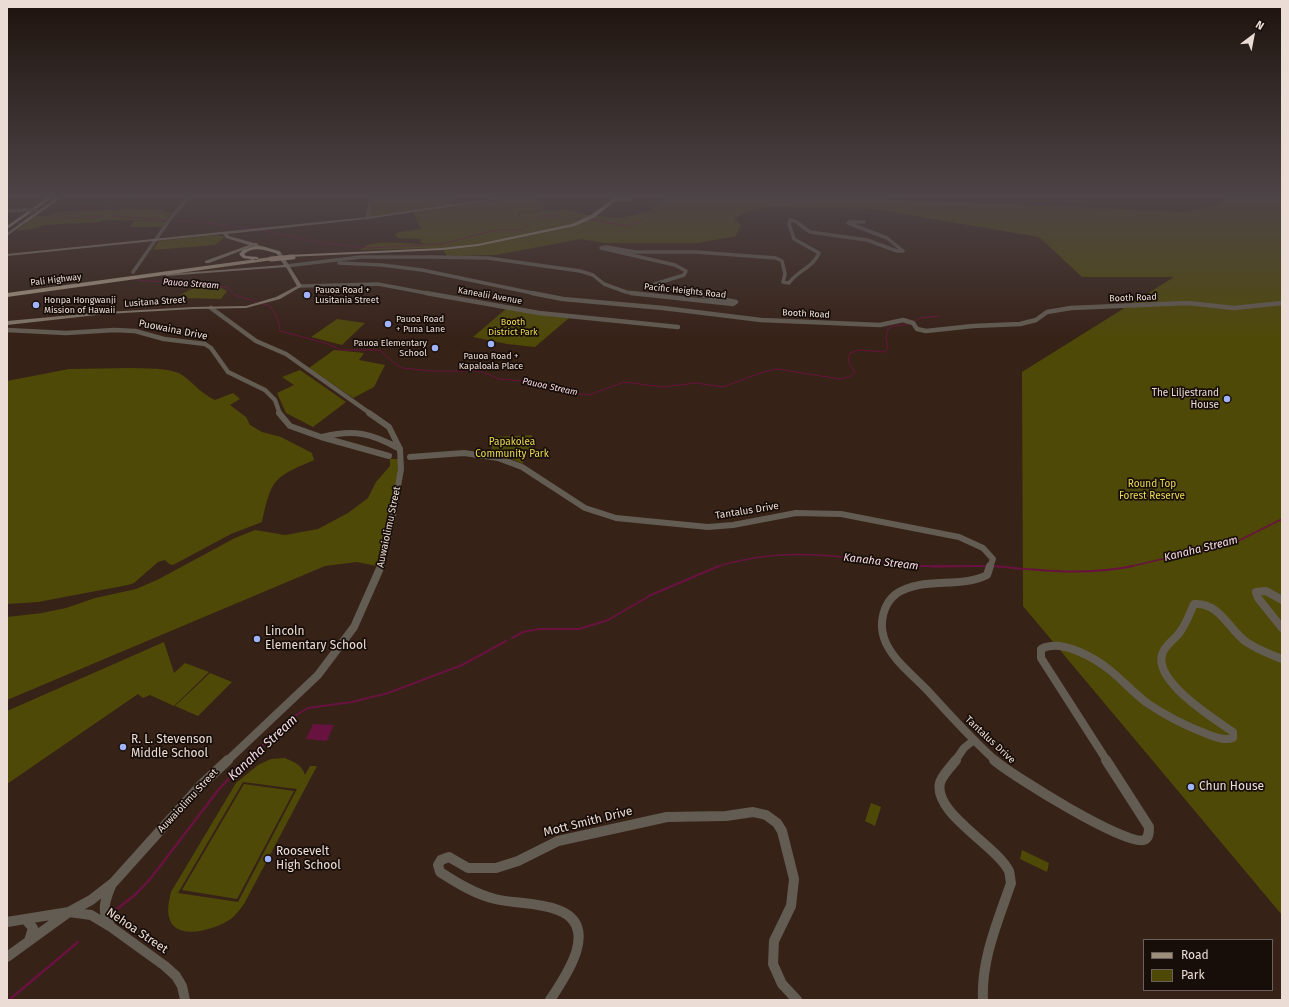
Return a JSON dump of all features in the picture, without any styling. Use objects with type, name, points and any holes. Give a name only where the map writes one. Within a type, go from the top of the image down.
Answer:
[{"type":"highway","name":"Pali Highway","points":[[45,289],[94,281],[271,258],[457,248],[474,245]]},
{"type":"highway","name":"Pali Highway","points":[[293,256],[442,251],[488,245]]},
{"type":"highway","points":[[271,258],[249,258],[241,254],[245,250],[256,248],[279,253]]},
{"type":"highway","points":[[282,260],[400,252]]},
{"type":"highway","name":"Pali Highway","points":[[136,275],[145,277],[271,258]]},
{"type":"highway","points":[[103,280],[180,269],[207,262]]},
{"type":"highway","points":[[86,283],[122,283],[122,287],[136,275]]},
{"type":"highway","points":[[145,277],[168,275]]},
{"type":"highway","points":[[86,283],[94,281]]},
{"type":"highway","name":"Pali Highway","points":[[45,289],[86,283]]},
{"type":"highway","points":[[7,294],[45,289]]},
{"type":"main road","points":[[7,255],[106,245]]},
{"type":"main road","points":[[207,262],[253,245]]},
{"type":"main road","points":[[259,245],[279,253],[282,260],[300,286]]},
{"type":"main road","name":"Pacific Heights Road","points":[[168,275],[286,266]]},
{"type":"main road","name":"Lusitana Street","points":[[7,323],[97,314],[210,308],[240,308],[272,301],[300,286]]},
{"type":"street","points":[[136,275],[153,245]]},
{"type":"street","name":"Pacific Heights Road","points":[[286,266],[369,257],[499,259],[585,272],[597,277],[604,284],[630,292],[695,298],[734,304],[736,302],[657,286],[655,284],[657,282],[684,275],[686,271],[678,266],[601,248],[606,246],[636,252],[696,252],[775,258],[782,261],[785,274],[783,282],[786,283],[789,282],[793,276],[814,265],[819,253],[805,245]]},
{"type":"street","name":"Pacific Heights Road","points":[[879,245],[898,252],[903,251],[896,245]]},
{"type":"street","name":"Booth Road","points":[[343,261],[422,270],[550,297],[761,320],[876,325],[883,325],[898,320],[908,321],[913,323],[918,329],[929,331],[974,326],[1020,324],[1036,320],[1047,312],[1071,308],[1188,303],[1234,308],[1282,303]]},
{"type":"street","name":"Kanealii Avenue","points":[[300,286],[373,283],[539,313],[678,327]]},
{"type":"street","name":"Auwaiolimu Street","points":[[69,912],[92,900],[113,883],[201,785],[318,675],[354,627],[374,585],[382,562],[401,469],[400,449],[389,427],[286,354],[256,341],[210,308]]},
{"type":"street","points":[[723,321],[731,316]]},
{"type":"street","name":"Puowaina Drive","points":[[7,330],[66,333],[114,330],[135,331],[164,339],[205,344],[211,348],[216,358],[228,372],[265,390],[275,400],[280,415],[290,426],[321,437],[389,456]]},
{"type":"street","points":[[321,437],[346,431],[355,431],[378,437],[400,449]]},
{"type":"street","name":"Tantalus Drive","points":[[410,457],[464,453],[498,458],[522,467],[584,508],[623,519],[689,526],[716,526],[733,525],[796,513],[828,513],[932,530],[974,543],[987,551],[993,559],[987,574],[976,580],[926,584],[901,591],[887,605],[881,624],[886,643],[902,664],[974,740],[1008,771],[1041,792],[1100,825],[1132,838],[1145,840],[1150,834],[1149,827],[1047,668],[1041,658],[1041,649],[1046,645],[1053,645],[1087,657],[1109,670],[1136,694],[1166,715],[1202,732],[1225,739],[1233,738],[1233,732],[1179,692],[1166,674],[1162,663],[1163,651],[1181,631],[1194,604],[1204,603],[1214,609],[1245,641],[1256,648],[1282,658]]},
{"type":"street","points":[[1282,600],[1269,592],[1259,590],[1256,592],[1258,598],[1282,628]]},
{"type":"street","points":[[974,740],[963,750],[942,780],[939,790],[951,811],[994,853],[1008,869],[1011,876],[1011,883],[986,960],[983,981],[983,1000]]},
{"type":"street","name":"Mott Smith Drive","points":[[550,1000],[563,980],[578,948],[580,934],[574,919],[565,912],[554,908],[495,899],[473,892],[440,872],[438,868],[441,860],[449,858],[468,868],[496,868],[518,861],[558,841],[659,818],[682,815],[726,816],[753,812],[770,817],[780,826],[791,861],[794,887],[791,906],[774,941],[772,958],[777,976],[797,1000]]},
{"type":"street","points":[[111,927],[103,910],[104,901],[113,883]]},
{"type":"street","points":[[7,957],[69,912]]},
{"type":"street","name":"Nehoa Street","points":[[7,922],[69,912],[91,915],[155,957],[173,972],[182,986],[185,1000]]},
{"type":"street","points":[[25,945],[31,939],[33,932],[32,925],[26,920]]},
{"type":"green space","points":[[156,245],[215,245],[215,245],[153,250]]},
{"type":"green space","name":"Round Top Forest Reserve","points":[[549,245],[496,255],[447,256],[442,248],[360,250],[366,246]]},
{"type":"green space","name":"Round Top Forest Reserve","points":[[1048,245],[1282,245],[1282,915],[1023,606],[1022,372],[1174,277],[1082,277]]},
{"type":"green space","points":[[197,286],[219,287],[227,291],[221,299],[185,298],[180,295]]},
{"type":"green space","name":"Booth District Park","points":[[507,308],[569,318],[535,347],[507,344],[473,337]]},
{"type":"green space","points":[[337,319],[365,323],[342,345],[311,337]]},
{"type":"green space","points":[[334,350],[364,353],[359,360],[385,365],[374,387],[353,398],[309,368]]},
{"type":"green space","points":[[69,369],[160,369],[180,374],[215,400],[233,393],[240,399],[230,405],[246,417],[250,425],[262,432],[281,437],[312,453],[314,460],[290,471],[276,482],[268,497],[262,522],[231,534],[173,565],[169,564],[165,560],[158,562],[134,583],[128,585],[38,602],[7,604],[7,381]]},
{"type":"green space","points":[[300,370],[346,402],[313,427],[286,413],[277,393],[294,385],[282,377]]},
{"type":"green space","name":"Papakolea Community Park","points":[[532,435],[534,451],[522,451],[523,464],[507,457],[492,454],[491,437]]},
{"type":"green space","points":[[390,459],[400,459],[396,486],[377,566],[357,562],[325,566],[7,700],[7,617],[42,613],[66,608],[95,598],[136,589],[157,580],[235,538],[255,530],[285,535],[318,529],[348,513],[368,498],[376,482],[390,466]]},
{"type":"green space","points":[[164,642],[174,673],[185,663],[209,672],[174,706],[150,695],[143,698],[138,694],[7,784],[7,711]]},
{"type":"green space","points":[[210,673],[232,682],[198,716],[175,706]]},
{"type":"green space","points":[[285,758],[292,761],[300,766],[305,775],[310,766],[317,766],[244,904],[236,914],[226,922],[207,929],[188,932],[179,930],[173,925],[168,914],[171,892],[236,783],[258,765],[271,759]],"holes":[[[243,782],[297,789],[238,902],[178,893]]]},
{"type":"green space","points":[[244,784],[294,791],[237,899],[182,890]]},
{"type":"green space","points":[[871,803],[881,807],[875,826],[865,821]]},
{"type":"green space","points":[[1022,850],[1049,863],[1047,872],[1020,859]]},
{"type":"shaded area","points":[[313,724],[334,725],[327,741],[306,739]]},
{"type":"waterway","points":[[340,245],[369,248],[424,245]]},
{"type":"waterway","name":"Pauoa Stream","points":[[137,280],[226,287],[235,295],[270,306],[278,320],[280,331],[325,343],[341,350],[380,350],[395,364],[402,368],[431,371],[480,371],[499,379],[535,382],[570,393],[589,395],[624,382],[663,387],[696,383],[723,387],[763,372],[777,369],[840,379],[849,377],[855,372],[848,361],[850,353],[860,350],[884,352],[888,348],[886,337],[888,329],[893,326],[910,324]]},
{"type":"waterway","name":"Pauoa Stream","points":[[913,322],[920,318],[940,316]]},
{"type":"waterway","name":"Kanaha Stream","points":[[1130,567],[1236,542],[1282,519]]},
{"type":"waterway","name":"Kanaha Stream","points":[[719,566],[764,556],[785,555],[827,556],[869,560],[904,566]]},
{"type":"waterway","name":"Kanaha Stream","points":[[512,638],[523,632],[539,629],[579,629],[608,620],[651,595],[719,566]]},
{"type":"waterway","name":"Kanaha Stream","points":[[904,566],[987,566],[931,567]]},
{"type":"waterway","name":"Kanaha Stream","points":[[904,566],[910,567]]},
{"type":"waterway","name":"Kanaha Stream","points":[[1001,567],[993,566],[1063,571],[1098,571],[1130,567]]},
{"type":"waterway","name":"Kanaha Stream","points":[[246,761],[291,718],[308,708],[352,702],[388,693],[462,665],[506,641]]},
{"type":"waterway","name":"Kanaha Stream","points":[[113,912],[136,894],[151,878],[219,789],[246,761]]},
{"type":"waterway","points":[[9,1000],[78,942]]},
{"type":"place","name":"Pauoa Road + Lusitania Street","points":[[307,295]]},
{"type":"place","name":"Honpa Hongwanji Mission of Hawaii","points":[[36,305]]},
{"type":"place","name":"Pauoa Road + Puna Lane","points":[[388,324]]},
{"type":"place","name":"Pauoa Road + Kapaloala Place","points":[[491,344]]},
{"type":"place","name":"Pauoa Elementary School","points":[[435,348]]},
{"type":"place","name":"The Liljestrand House","points":[[1227,399]]},
{"type":"place","name":"Lincoln Elementary School","points":[[257,639]]},
{"type":"place","name":"R. L. Stevenson Middle School","points":[[123,747]]},
{"type":"place","name":"Chun House","points":[[1191,787]]},
{"type":"place","name":"Roosevelt High School","points":[[268,859]]}]
